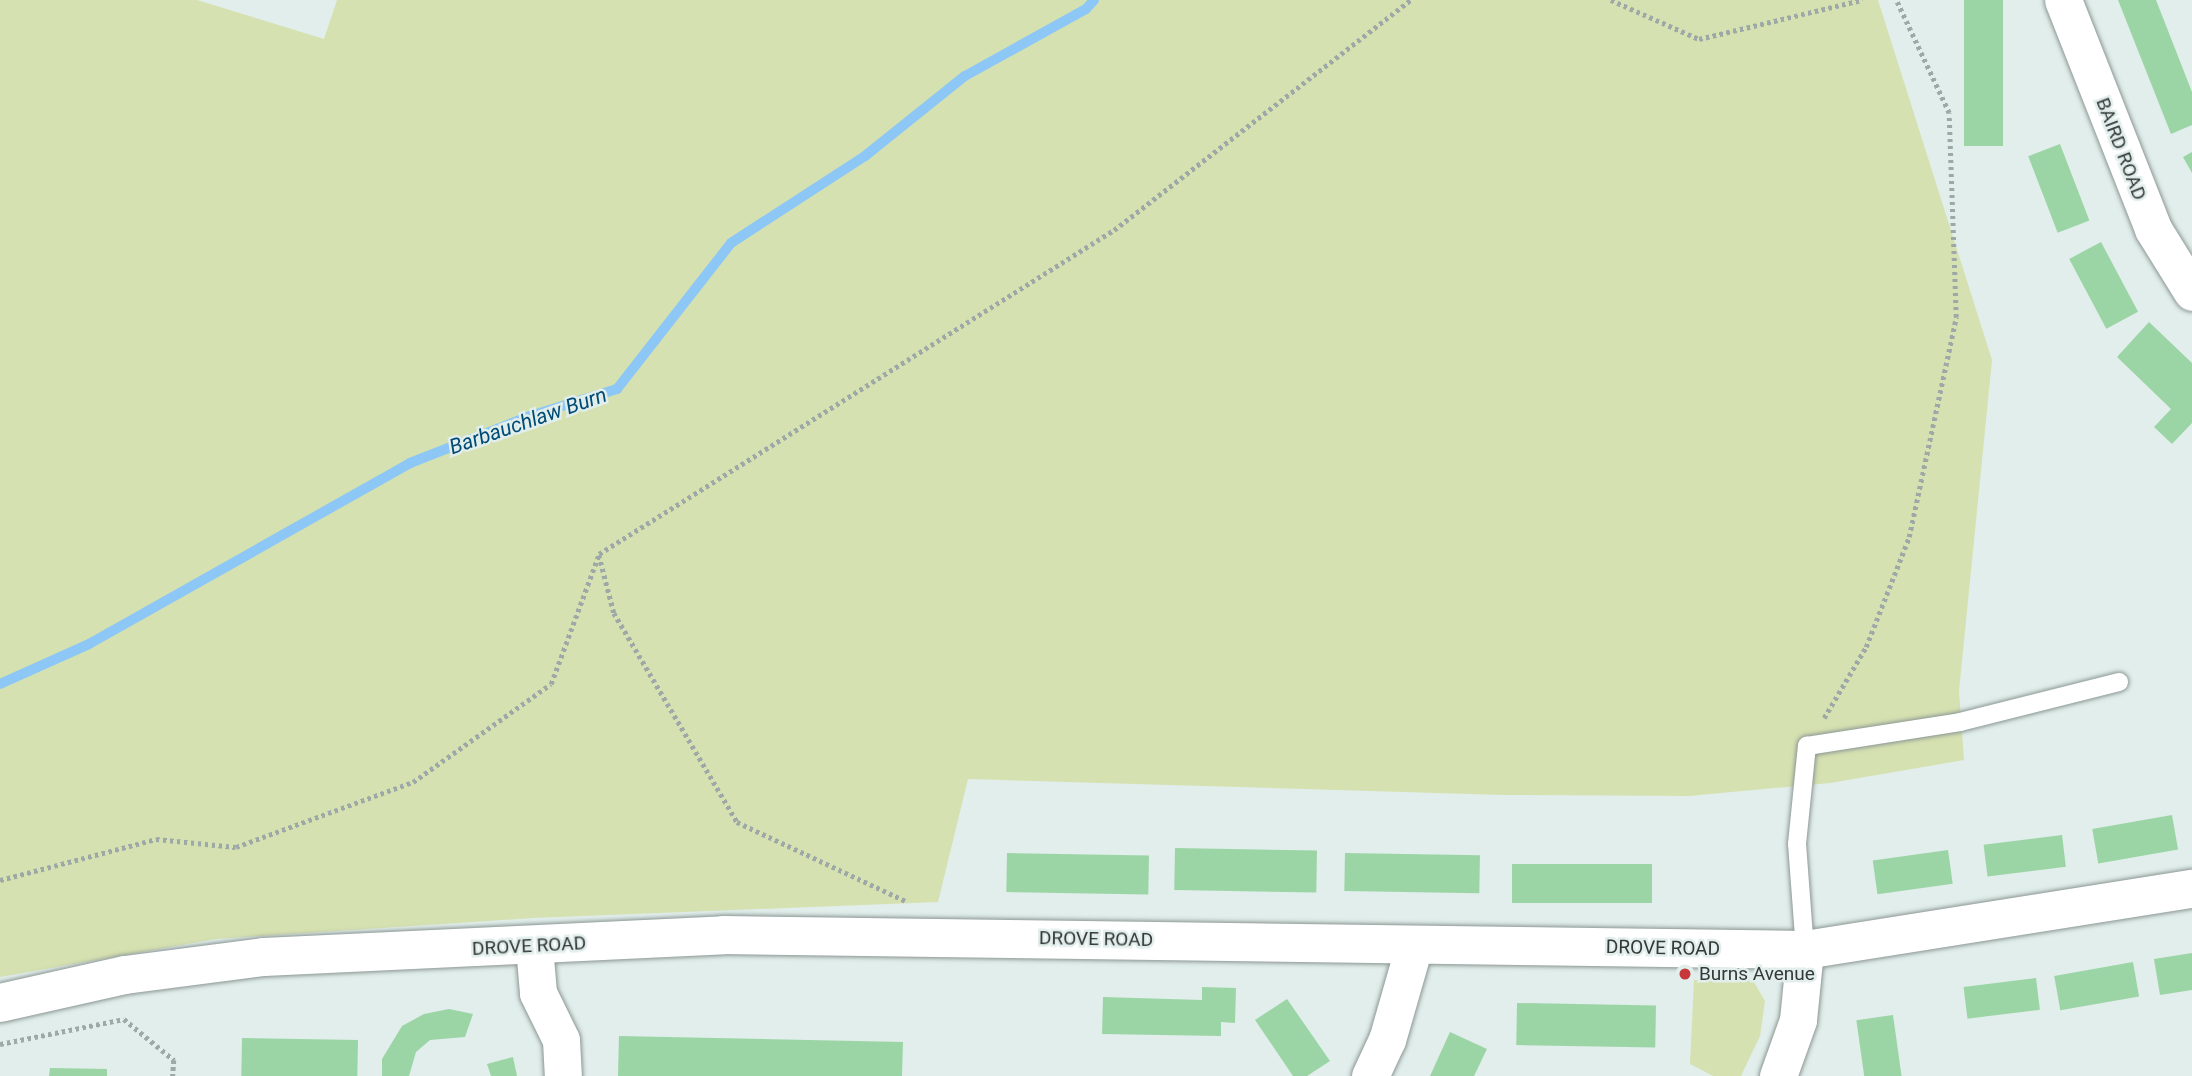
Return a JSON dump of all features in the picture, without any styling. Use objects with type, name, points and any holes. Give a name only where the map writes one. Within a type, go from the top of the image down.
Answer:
[{"type":"street","name":"BAIRD ROAD","points":[[2063,0],[2153,229],[2192,292]]},
{"type":"street","name":"DROVE ROAD","points":[[0,1003],[125,975],[264,957],[724,935],[1805,950],[2192,889]]},
{"type":"street","points":[[534,946],[538,993],[561,1040],[564,1076]]},
{"type":"street","points":[[1370,1076],[1387,1040],[1414,946]]},
{"type":"street","points":[[1778,1076],[1798,1020],[1805,950]]},
{"type":"lane","points":[[1805,950],[1797,844],[1807,746],[1960,722],[2119,682]]},
{"type":"path","points":[[0,880],[156,839],[236,847],[413,782],[551,684],[599,554],[1114,230],[1410,0]]},
{"type":"path","points":[[1611,0],[1699,39],[1862,0]]},
{"type":"path","points":[[1807,746],[1866,647],[1909,537],[1956,317],[1949,113],[1896,0]]},
{"type":"path","points":[[599,554],[614,613],[737,822],[914,905]]},
{"type":"path","points":[[0,1044],[124,1019],[174,1060],[173,1076]]},
{"type":"green space","points":[[0,0],[197,0],[324,39],[337,0],[1878,0],[1992,360],[1959,691],[1964,760],[1830,783],[1689,796],[1503,795],[968,779],[938,902],[533,918],[216,939],[0,977]]},
{"type":"green space","points":[[1743,979],[1754,982],[1765,1001],[1760,1036],[1741,1076],[1713,1076],[1690,1064],[1694,980]]},
{"type":"building","points":[[1964,0],[2003,0],[2003,146],[1964,146]]},
{"type":"building","points":[[2118,0],[2156,0],[2192,92],[2192,125],[2171,134]]},
{"type":"building","points":[[2060,144],[2089,221],[2058,233],[2028,156]]},
{"type":"building","points":[[2192,152],[2192,173],[2183,157]]},
{"type":"building","points":[[2101,242],[2138,312],[2106,329],[2069,259]]},
{"type":"building","points":[[2149,322],[2192,363],[2192,423],[2172,444],[2154,427],[2171,409],[2117,357]]},
{"type":"building","points":[[2172,815],[2178,849],[2098,864],[2092,829]]},
{"type":"building","points":[[2062,835],[2066,867],[1987,876],[1984,845]]},
{"type":"building","points":[[1175,848],[1317,850],[1316,892],[1174,890]]},
{"type":"building","points":[[1948,850],[1953,884],[1877,894],[1873,861]]},
{"type":"building","points":[[1007,853],[1149,855],[1148,894],[1006,892]]},
{"type":"building","points":[[1345,853],[1480,855],[1479,893],[1344,891]]},
{"type":"building","points":[[1512,864],[1652,864],[1652,903],[1512,903]]},
{"type":"building","points":[[2192,953],[2192,990],[2160,995],[2154,959]]},
{"type":"building","points":[[2133,962],[2139,996],[2060,1010],[2054,976]]},
{"type":"building","points":[[2036,978],[2040,1010],[1967,1019],[1964,987]]},
{"type":"building","points":[[1202,987],[1236,988],[1235,1023],[1221,1022],[1221,1036],[1102,1034],[1103,997],[1202,1000]]},
{"type":"building","points":[[1287,999],[1330,1061],[1307,1076],[1293,1076],[1255,1020]]},
{"type":"building","points":[[1517,1003],[1656,1005],[1655,1047],[1516,1045]]},
{"type":"building","points":[[449,1009],[473,1014],[465,1037],[430,1040],[416,1052],[409,1076],[382,1076],[382,1059],[402,1026],[424,1014]]},
{"type":"building","points":[[1893,1015],[1902,1076],[1864,1076],[1856,1020]]},
{"type":"building","points":[[1450,1032],[1487,1049],[1474,1076],[1430,1076]]},
{"type":"building","points":[[619,1036],[903,1042],[902,1076],[618,1076]]},
{"type":"building","points":[[242,1038],[358,1040],[357,1076],[241,1076]]},
{"type":"building","points":[[513,1057],[517,1076],[491,1076],[487,1064]]},
{"type":"building","points":[[50,1068],[107,1069],[107,1076],[49,1076]]},
{"type":"waterway","name":"Barbauchlaw Burn","points":[[0,684],[89,644],[410,463],[530,416],[617,389],[731,243],[865,156],[965,76],[1086,9],[1094,0]]},
{"type":"place","name":"Burns Avenue","points":[[1685,974]]}]
